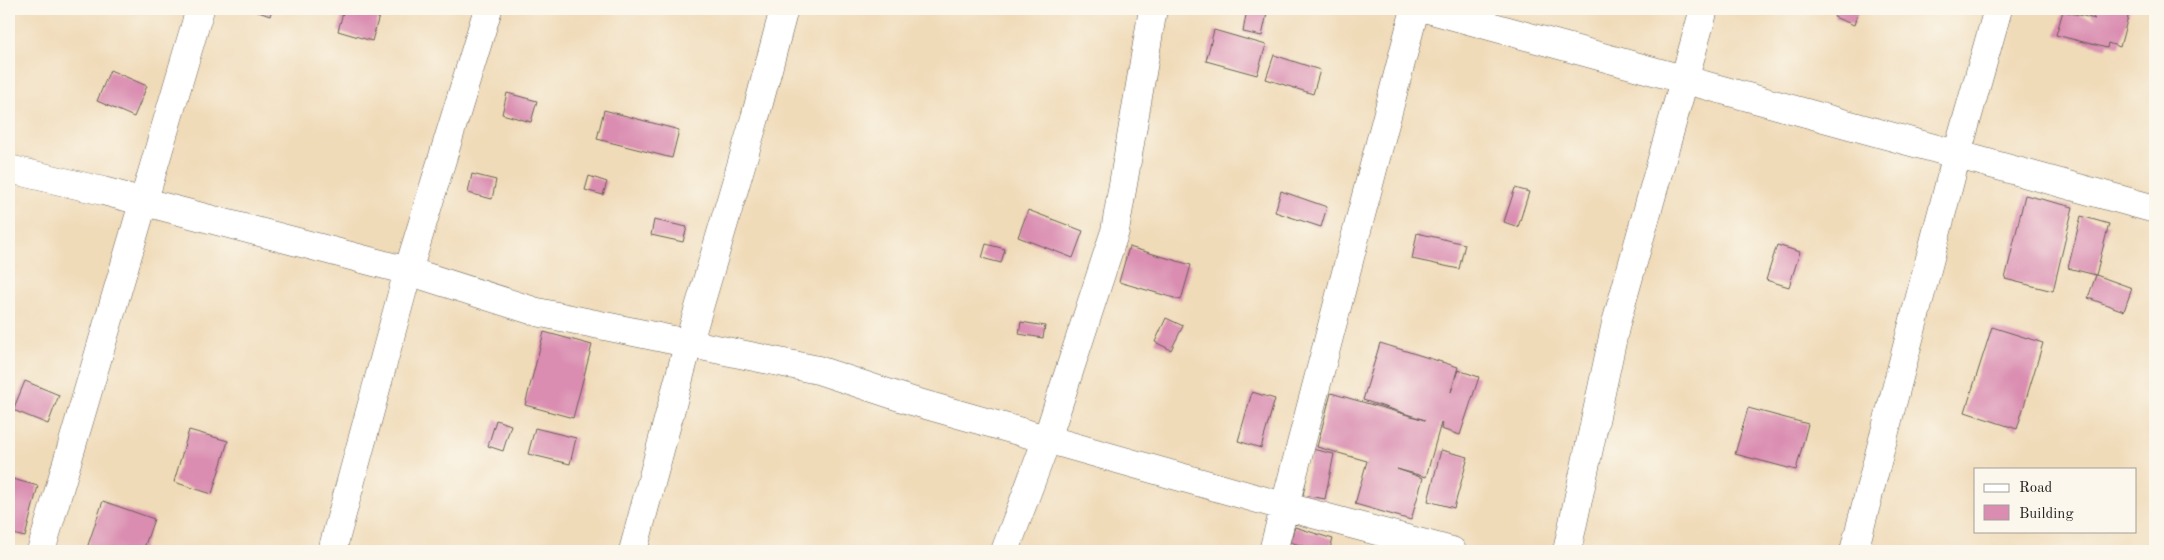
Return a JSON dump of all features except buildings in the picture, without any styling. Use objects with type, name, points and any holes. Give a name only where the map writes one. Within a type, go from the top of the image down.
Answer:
[{"type":"street","points":[[41,551],[142,201],[200,9]]},
{"type":"street","points":[[332,551],[408,271],[488,9]]},
{"type":"street","points":[[633,551],[688,345],[755,118],[784,9]]},
{"type":"street","points":[[1005,551],[1047,439],[1115,231],[1153,9]]},
{"type":"street","points":[[1273,551],[1283,506],[1415,9]]},
{"type":"street","points":[[1428,9],[2155,209]]},
{"type":"street","points":[[1567,551],[1616,323],[1704,9]]},
{"type":"street","points":[[1854,551],[1957,154],[1998,9]]},
{"type":"street","points":[[9,169],[142,201],[408,271],[537,312],[688,345],[818,370],[912,401],[1283,506],[1452,551]]}]
